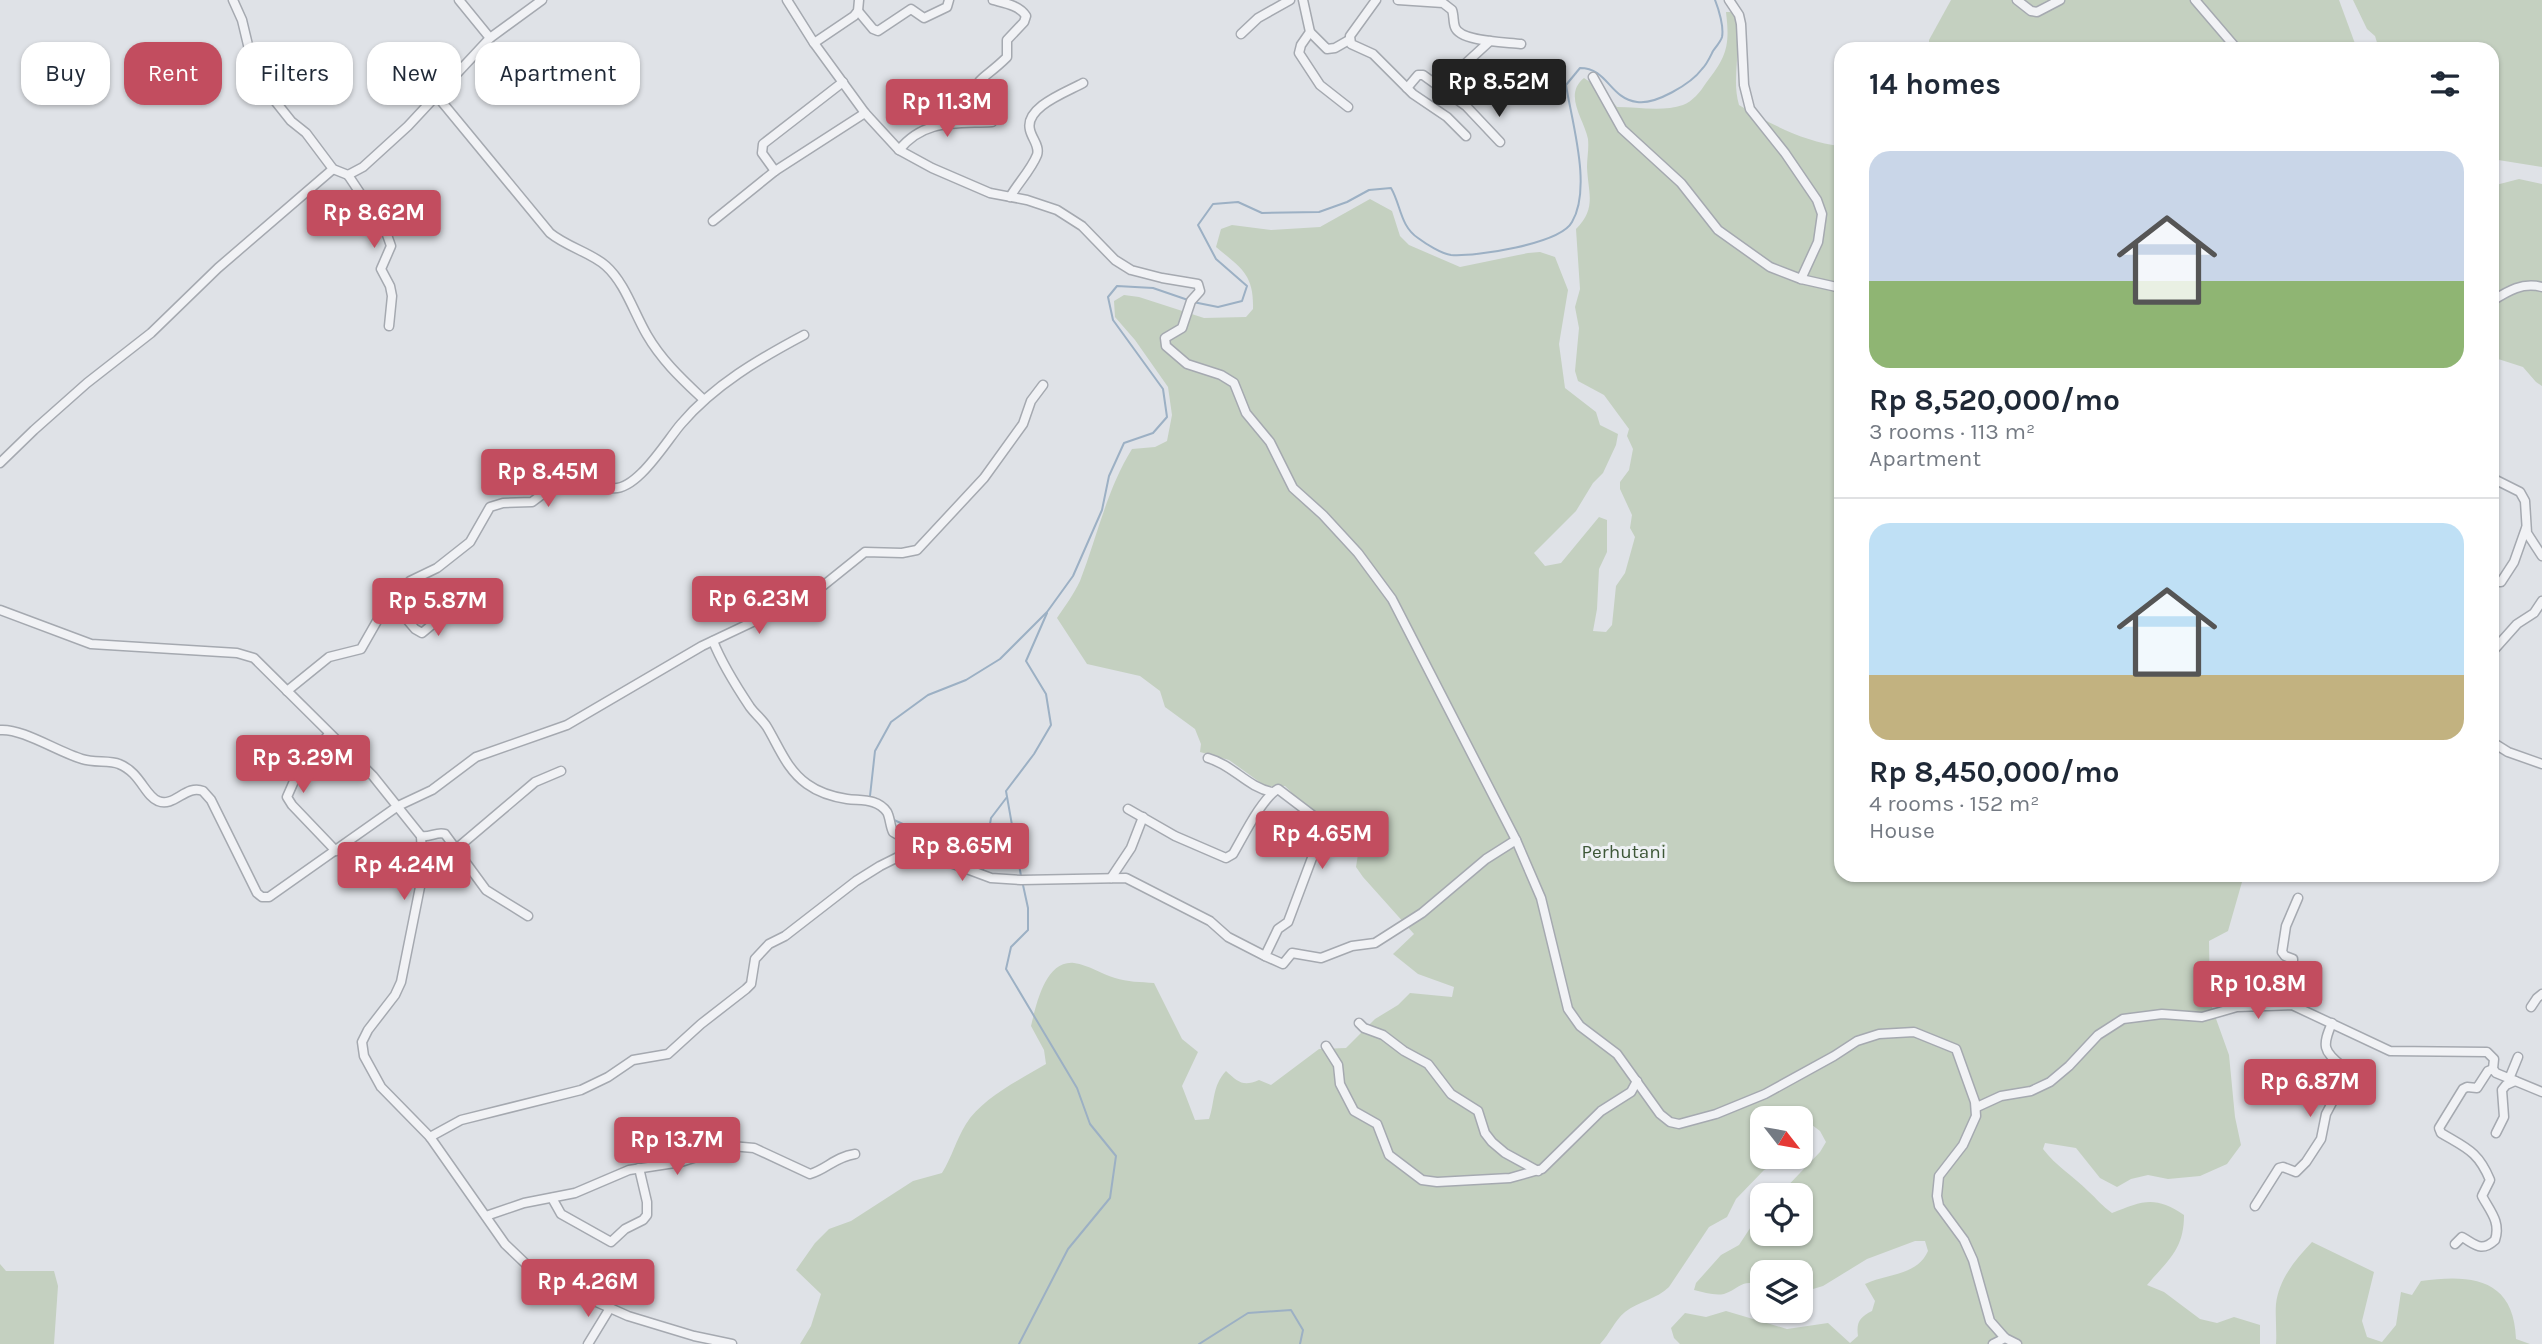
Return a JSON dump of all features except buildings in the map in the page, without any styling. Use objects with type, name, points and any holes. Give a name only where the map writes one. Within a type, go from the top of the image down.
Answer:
[{"type":"street","points":[[233,0],[242,20],[256,75],[272,99],[291,121],[306,133],[333,169],[348,175],[389,239],[390,251],[381,269],[392,296],[389,326]]},
{"type":"street","points":[[459,0],[490,38]]},
{"type":"street","points":[[461,70],[490,38],[542,0]]},
{"type":"street","points":[[787,0],[814,43],[865,113],[899,150],[972,186],[1044,205],[1072,218],[1092,234],[1115,260],[1131,270],[1198,284],[1198,294],[1191,301],[1182,328],[1165,338],[1166,346],[1187,364],[1231,380],[1250,420],[1270,442],[1293,488],[1336,530],[1387,593],[1517,840],[1541,898],[1567,1009],[1580,1026],[1617,1054],[1660,1114],[1670,1122],[1683,1124],[1716,1114],[1765,1094],[1860,1039],[1879,1034],[1909,1031],[1956,1049],[1977,1108],[1969,1136],[1939,1177],[1937,1196],[1945,1215],[1969,1249],[1990,1321],[2005,1338],[2017,1344]]},
{"type":"street","points":[[859,0],[858,11],[878,32],[911,9],[925,18],[931,17],[947,7],[949,0]]},
{"type":"street","points":[[899,150],[919,130],[933,126],[992,122],[976,94],[977,86],[984,75],[1007,57],[1007,40],[1026,16],[1012,5],[993,0]]},
{"type":"street","points":[[1241,34],[1258,19],[1290,0]]},
{"type":"street","points":[[1303,0],[1310,32],[1328,49],[1349,40],[1376,0]]},
{"type":"street","points":[[1398,0],[1448,5],[1452,10],[1455,28],[1465,36],[1521,44]]},
{"type":"street","points":[[1729,0],[1739,15],[1741,24],[1744,85],[1750,109],[1785,153],[1817,200],[1822,214],[1818,242],[1801,279]]},
{"type":"street","points":[[2017,0],[2031,11],[2037,12],[2060,0]]},
{"type":"street","points":[[2195,0],[2231,42]]},
{"type":"street","points":[[814,43],[858,11]]},
{"type":"street","points":[[1310,32],[1299,53],[1320,85],[1348,107]]},
{"type":"street","points":[[1349,40],[1355,48],[1370,52],[1407,88],[1447,117],[1466,136]]},
{"type":"street","points":[[1441,86],[1490,41]]},
{"type":"street","points":[[1407,88],[1421,75],[1441,86],[1466,106],[1500,142]]},
{"type":"street","points":[[1593,77],[1622,129],[1681,183],[1718,230],[1770,267],[1801,279],[1834,286]]},
{"type":"street","points":[[775,171],[762,153],[763,144],[843,82]]},
{"type":"street","points":[[1010,197],[1036,156],[1037,147],[1029,128],[1032,114],[1083,83]]},
{"type":"street","points":[[348,175],[356,172],[378,154],[428,105]]},
{"type":"street","points":[[444,105],[550,233],[604,264],[624,291],[665,361],[704,400]]},
{"type":"street","points":[[713,221],[775,171],[865,113]]},
{"type":"street","points":[[0,462],[87,383],[151,333],[218,268],[333,169]]},
{"type":"street","points":[[2499,297],[2514,288],[2533,285],[2542,287]]},
{"type":"street","points":[[287,691],[329,657],[361,649],[382,611],[410,581],[437,568],[470,542],[486,511],[496,504],[532,502],[580,470],[597,475],[614,489],[625,485],[654,461],[680,425],[704,400],[747,367],[804,335]]},
{"type":"street","points":[[0,730],[20,732],[82,760],[119,763],[137,776],[149,794],[161,802],[170,801],[190,789],[203,791],[211,800],[257,893],[265,898],[275,895],[398,806],[432,790],[480,755],[567,725],[713,641],[814,593],[865,552],[908,553],[920,548],[984,478],[1023,424],[1031,401],[1043,385]]},
{"type":"street","points":[[2499,482],[2520,492],[2525,501],[2526,528],[2532,543],[2542,556]]},
{"type":"street","points":[[2499,582],[2514,562],[2526,528]]},
{"type":"street","points":[[391,602],[415,629],[422,633],[452,608],[494,584]]},
{"type":"street","points":[[2499,644],[2517,624],[2534,613],[2542,601]]},
{"type":"street","points":[[0,610],[91,644],[246,655],[260,662],[373,776],[421,836],[423,872],[401,982],[362,1042],[364,1056],[381,1087],[430,1137],[505,1244],[528,1266],[563,1287],[619,1312],[683,1333],[732,1344]]},
{"type":"street","points":[[713,641],[751,709],[767,727],[785,761],[795,773],[806,784],[818,790],[846,799],[866,799],[881,808],[888,814],[893,832],[924,853],[991,878],[1132,880],[1210,921],[1228,937],[1283,964],[1292,953],[1321,958],[1352,946],[1375,943],[1422,913],[1478,866],[1517,840]]},
{"type":"street","points":[[329,734],[298,772],[287,797],[336,851]]},
{"type":"street","points":[[2499,746],[2542,764]]},
{"type":"street","points":[[1208,758],[1225,764],[1257,788],[1272,792],[1281,789],[1286,796],[1326,825],[1329,832],[1310,862],[1288,922],[1278,929],[1265,956]]},
{"type":"street","points":[[456,849],[535,782],[561,771]]},
{"type":"street","points":[[1128,809],[1175,836],[1222,857],[1229,857],[1272,792]]},
{"type":"street","points":[[1111,878],[1131,848],[1143,817]]},
{"type":"street","points":[[421,836],[442,833],[448,837],[486,890],[528,916]]},
{"type":"street","points":[[430,1137],[461,1120],[581,1090],[608,1077],[633,1060],[668,1054],[751,984],[755,959],[769,944],[785,936],[856,881],[916,847]]},
{"type":"street","points":[[2292,1005],[2292,959],[2282,952],[2286,926],[2298,898]]},
{"type":"street","points":[[2531,1007],[2542,995]]},
{"type":"street","points":[[1977,1108],[2001,1096],[2031,1091],[2050,1082],[2098,1035],[2127,1018],[2162,1014],[2202,1017],[2237,1007],[2292,1005],[2390,1051],[2487,1052],[2494,1059],[2493,1069],[2496,1073],[2542,1091]]},
{"type":"street","points":[[1359,1023],[1428,1064],[1451,1094],[1478,1111],[1485,1133],[1492,1142],[1505,1153],[1538,1171]]},
{"type":"street","points":[[2255,1206],[2279,1168],[2296,1171],[2306,1163],[2321,1139],[2326,1114],[2345,1078],[2342,1066],[2326,1051],[2325,1040],[2332,1023]]},
{"type":"street","points":[[1326,1046],[1338,1065],[1340,1084],[1354,1111],[1377,1124],[1390,1155],[1420,1180],[1437,1182],[1510,1178],[1538,1171],[1606,1107],[1632,1092],[1637,1081]]},
{"type":"street","points":[[2496,1133],[2504,1117],[2502,1090],[2512,1080],[2518,1057]]},
{"type":"street","points":[[2455,1244],[2462,1237],[2477,1247],[2485,1247],[2495,1240],[2497,1227],[2493,1212],[2482,1196],[2490,1180],[2480,1158],[2441,1133],[2439,1128],[2462,1091],[2467,1087],[2477,1088],[2488,1071],[2493,1069]]},
{"type":"street","points":[[486,1216],[524,1203],[575,1193],[639,1168],[681,1161],[738,1146],[754,1148],[810,1174],[838,1158],[855,1154]]},
{"type":"street","points":[[552,1198],[561,1214],[611,1241],[625,1229],[643,1220],[646,1215],[647,1202],[639,1168]]},
{"type":"street","points":[[587,1344],[619,1312]]},
{"type":"street","points":[[1993,1344],[2005,1338]]},
{"type":"green space","points":[[1951,0],[2339,0],[2354,42],[1929,42]]},
{"type":"green space","points":[[2353,0],[2542,0],[2542,167],[2499,160],[2499,42],[2377,42],[2375,36],[2367,29]]},
{"type":"green space","name":"Perhutani","points":[[1726,12],[1733,12],[1738,35],[1736,82],[1739,105],[1788,131],[1834,145],[1834,882],[2242,882],[2228,931],[2209,941],[2210,1002],[2229,1055],[2235,1117],[2241,1145],[2227,1164],[2200,1176],[2168,1179],[2148,1175],[2131,1179],[2117,1187],[2100,1178],[2076,1148],[2045,1143],[2043,1149],[2112,1213],[2140,1203],[2156,1202],[2184,1215],[2178,1246],[2147,1285],[2164,1292],[2200,1319],[2217,1323],[2234,1317],[2260,1325],[2260,1344],[1680,1344],[1674,1338],[1671,1328],[1685,1313],[1706,1317],[1726,1311],[1750,1318],[1750,1323],[1767,1323],[1787,1329],[1828,1323],[1850,1343],[1858,1336],[1860,1320],[1872,1311],[1875,1301],[1865,1284],[1909,1270],[1923,1259],[1928,1251],[1925,1241],[1915,1241],[1867,1259],[1823,1286],[1813,1289],[1813,1260],[1750,1260],[1750,1283],[1724,1294],[1694,1290],[1696,1283],[1721,1255],[1739,1245],[1750,1228],[1750,1246],[1813,1246],[1813,1183],[1790,1183],[1804,1169],[1813,1169],[1813,1159],[1826,1142],[1820,1131],[1813,1126],[1813,1106],[1750,1106],[1750,1169],[1766,1169],[1736,1199],[1727,1217],[1709,1227],[1669,1287],[1625,1312],[1600,1344],[800,1344],[811,1326],[821,1294],[796,1270],[815,1243],[829,1229],[851,1221],[913,1181],[942,1173],[973,1115],[1003,1090],[1046,1064],[1044,1050],[1031,1026],[1049,976],[1064,964],[1079,964],[1124,980],[1154,983],[1182,1039],[1198,1052],[1182,1086],[1195,1120],[1209,1119],[1216,1088],[1226,1071],[1241,1082],[1259,1080],[1271,1085],[1319,1049],[1346,1048],[1375,1019],[1398,1005],[1410,993],[1452,997],[1454,987],[1418,974],[1393,954],[1414,934],[1363,877],[1356,867],[1358,854],[1349,845],[1285,786],[1265,786],[1229,760],[1200,752],[1201,744],[1195,729],[1165,707],[1160,691],[1140,676],[1087,664],[1057,618],[1080,581],[1123,464],[1132,449],[1155,447],[1167,441],[1172,415],[1168,387],[1115,317],[1114,301],[1124,295],[1139,297],[1204,318],[1246,317],[1253,309],[1251,288],[1239,267],[1216,247],[1221,229],[1232,225],[1271,230],[1320,227],[1370,199],[1392,211],[1400,236],[1409,245],[1460,267],[1528,253],[1540,252],[1555,257],[1568,290],[1559,344],[1565,388],[1596,412],[1600,425],[1618,434],[1603,473],[1593,483],[1576,511],[1534,553],[1545,566],[1561,563],[1599,517],[1607,520],[1607,552],[1599,569],[1593,631],[1606,632],[1612,625],[1616,586],[1625,573],[1635,537],[1630,528],[1632,515],[1620,489],[1620,482],[1629,470],[1633,449],[1627,436],[1629,429],[1604,395],[1578,381],[1575,371],[1579,328],[1575,307],[1580,289],[1576,229],[1587,214],[1590,200],[1588,139],[1575,92],[1584,78],[1605,92],[1617,107],[1659,109],[1686,104],[1713,74],[1723,58],[1727,42]]},
{"type":"green space","points":[[2519,179],[2542,184],[2542,386],[2523,367],[2499,359],[2499,184]]},
{"type":"green space","points":[[2312,1242],[2374,1272],[2362,1321],[2367,1337],[2382,1342],[2396,1325],[2401,1292],[2412,1295],[2421,1281],[2457,1279],[2487,1284],[2498,1292],[2507,1303],[2516,1339],[2530,1344],[2276,1344],[2276,1304],[2280,1286],[2294,1263]]},
{"type":"green space","points":[[0,1264],[6,1271],[54,1271],[58,1286],[54,1344],[0,1344]]},
{"type":"waterway","points":[[1193,302],[1218,307],[1242,301],[1247,286],[1216,259],[1198,225],[1213,204],[1238,202],[1262,213],[1319,212],[1347,202],[1369,190],[1391,188],[1404,221],[1412,233],[1434,248],[1451,255],[1478,254],[1535,243],[1564,230],[1572,222],[1578,208],[1580,192],[1579,155],[1566,85],[1580,68],[1597,73],[1620,95],[1637,102],[1653,100],[1672,92],[1697,75],[1721,39],[1722,24],[1715,0]]},
{"type":"waterway","points":[[874,799],[870,796],[875,751],[891,722],[928,695],[966,680],[1000,659],[1047,612],[1073,576],[1102,510],[1109,476],[1124,443],[1153,433],[1167,417],[1163,389],[1113,320],[1108,297],[1117,286],[1153,288],[1188,300]]},
{"type":"waterway","points":[[1021,876],[1006,791],[1034,754],[1051,725],[1046,694],[1026,661],[1047,613]]},
{"type":"waterway","points":[[981,873],[986,864],[982,844],[991,818],[1007,797]]},
{"type":"waterway","points":[[894,820],[914,829],[942,830],[949,835],[939,855]]},
{"type":"waterway","points":[[941,863],[947,868],[954,868]]},
{"type":"waterway","points":[[1019,1344],[1068,1249],[1110,1198],[1116,1156],[1090,1124],[1077,1088],[1006,969],[1011,947],[1028,930],[1028,908],[1023,885]]},
{"type":"waterway","points":[[1199,1344],[1248,1313],[1291,1310],[1303,1330],[1300,1344]]}]
